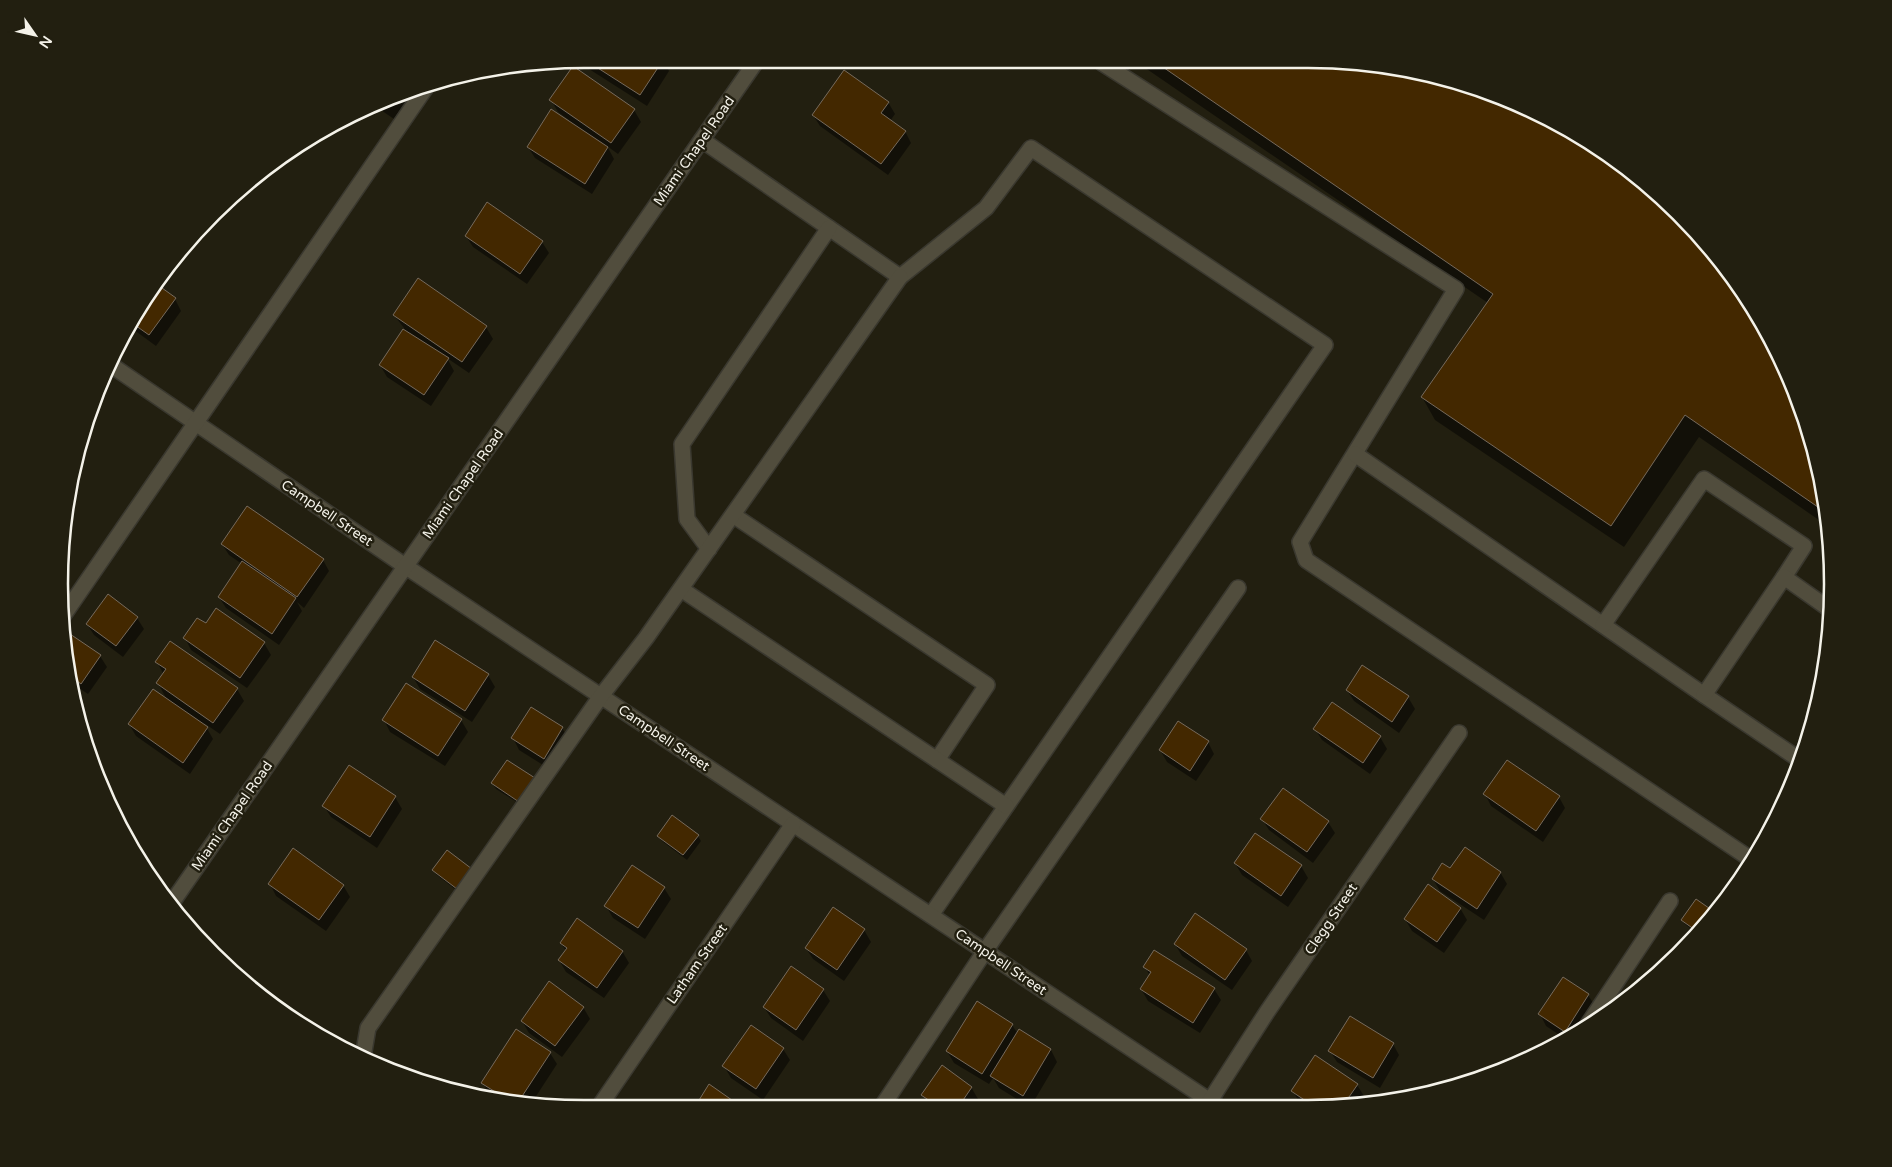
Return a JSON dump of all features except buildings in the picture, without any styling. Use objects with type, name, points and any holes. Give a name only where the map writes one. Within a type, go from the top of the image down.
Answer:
[{"type":"street","name":"Miami Chapel Road","points":[[175,899],[752,68]]},
{"type":"street","points":[[1110,68],[1456,289],[1300,542],[1306,560],[1746,856]]},
{"type":"street","points":[[69,608],[421,94]]},
{"type":"street","points":[[702,140],[900,277]]},
{"type":"street","points":[[363,1050],[368,1028],[601,696],[681,589],[900,277],[986,208],[1031,148],[1325,345],[931,915]]},
{"type":"street","points":[[709,549],[687,519],[682,444],[829,228]]},
{"type":"street","name":"Campbell Street","points":[[115,368],[406,566],[985,951],[1205,1100]]},
{"type":"street","points":[[1355,454],[1704,696],[1794,756]]},
{"type":"street","points":[[1603,625],[1704,479],[1804,546],[1704,696]]},
{"type":"street","points":[[733,515],[987,685],[937,760]]},
{"type":"street","points":[[1784,577],[1823,605]]},
{"type":"street","points":[[887,1100],[985,951],[1238,588]]},
{"type":"street","points":[[681,589],[1006,806]]},
{"type":"street","name":"Clegg Street","points":[[1215,1100],[1267,1012],[1459,733]]},
{"type":"street","name":"Latham Street","points":[[604,1100],[793,824]]},
{"type":"street","points":[[1596,1012],[1670,901]]}]
